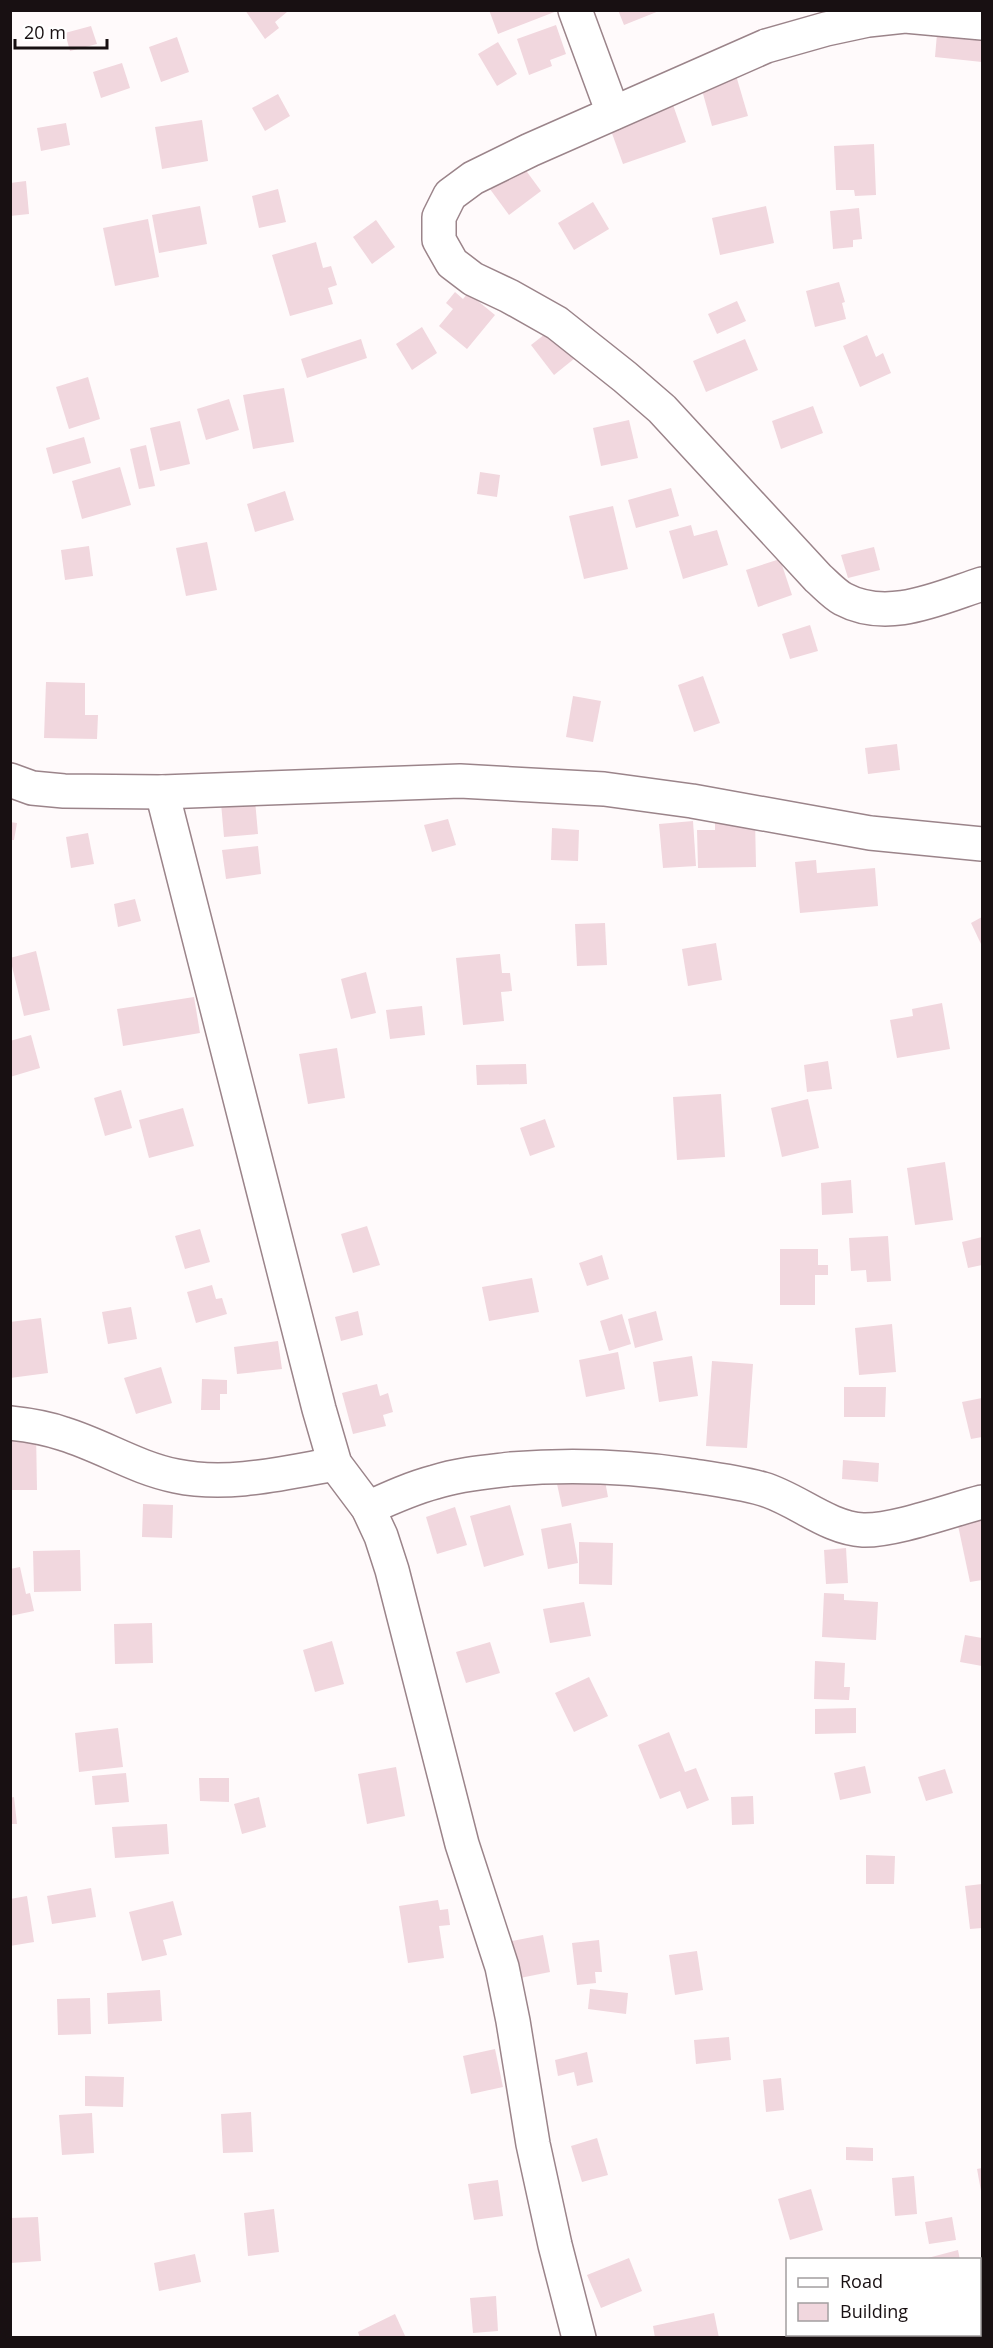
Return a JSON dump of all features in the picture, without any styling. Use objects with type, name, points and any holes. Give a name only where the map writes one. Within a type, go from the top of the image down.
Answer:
[{"type":"street","points":[[575,10],[613,113]]},
{"type":"street","points":[[982,23],[905,16],[868,20],[826,29],[766,46],[530,150],[473,178],[450,195],[439,217],[439,240],[452,263],[473,279],[557,323],[625,377],[662,409],[818,578],[842,598],[865,608],[889,610],[918,604],[982,584]]},
{"type":"street","points":[[10,780],[32,788],[64,791],[162,792],[460,781],[604,789],[692,801],[870,833],[982,844]]},
{"type":"street","points":[[162,792],[316,1398],[335,1464],[368,1508],[381,1536],[392,1570],[462,1844],[502,1967],[555,2245],[579,2337]]},
{"type":"street","points":[[10,1423],[64,1434],[134,1464],[177,1476],[216,1480],[264,1476],[335,1464]]},
{"type":"street","points":[[368,1508],[398,1494],[436,1481],[482,1472],[561,1465],[637,1468],[733,1482],[764,1489],[792,1500],[838,1525],[864,1530],[890,1526],[982,1502]]},
{"type":"building","points":[[245,10],[286,10],[287,12],[275,22],[279,28],[265,39]]},
{"type":"building","points":[[489,10],[557,10],[557,11],[498,34]]},
{"type":"building","points":[[618,10],[659,10],[659,11],[624,25]]},
{"type":"building","points":[[982,18],[982,62],[935,57],[938,22]]},
{"type":"building","points":[[556,25],[566,54],[550,60],[552,66],[529,75],[517,39]]},
{"type":"building","points":[[91,26],[97,44],[70,51],[65,33]]},
{"type":"building","points":[[177,37],[189,72],[161,82],[149,47]]},
{"type":"building","points":[[498,42],[517,74],[497,86],[478,54]]},
{"type":"building","points":[[122,63],[130,88],[101,98],[93,72]]},
{"type":"building","points":[[735,72],[748,116],[712,126],[700,83]]},
{"type":"building","points":[[278,94],[290,116],[265,131],[252,108]]},
{"type":"building","points":[[672,102],[686,142],[623,164],[609,125]]},
{"type":"building","points":[[202,120],[208,161],[162,169],[155,127]]},
{"type":"building","points":[[66,123],[70,145],[41,151],[37,128]]},
{"type":"building","points":[[874,144],[876,195],[855,196],[854,190],[836,190],[834,146]]},
{"type":"building","points":[[519,161],[541,191],[509,215],[487,185]]},
{"type":"building","points":[[26,181],[29,214],[10,216],[10,183]]},
{"type":"building","points":[[278,189],[286,222],[259,228],[252,196]]},
{"type":"building","points":[[593,202],[609,229],[574,250],[558,223]]},
{"type":"building","points":[[200,206],[207,244],[159,253],[152,215]]},
{"type":"building","points":[[766,206],[774,243],[720,255],[712,218]]},
{"type":"building","points":[[859,208],[862,239],[853,240],[853,247],[833,249],[830,211]]},
{"type":"building","points":[[148,219],[159,277],[115,286],[103,228]]},
{"type":"building","points":[[376,220],[395,247],[372,264],[353,237]]},
{"type":"building","points":[[316,242],[323,268],[331,266],[337,285],[328,288],[333,304],[290,316],[272,255]]},
{"type":"building","points":[[839,282],[845,302],[842,303],[846,319],[815,327],[806,291]]},
{"type":"building","points":[[455,292],[463,299],[468,293],[495,315],[467,349],[439,326],[453,309],[446,303]]},
{"type":"building","points":[[737,301],[746,321],[717,334],[708,314]]},
{"type":"building","points":[[558,324],[580,354],[554,375],[531,345]]},
{"type":"building","points":[[422,327],[437,353],[412,370],[396,344]]},
{"type":"building","points":[[867,335],[876,357],[883,353],[891,373],[860,387],[843,346]]},
{"type":"building","points":[[361,339],[367,358],[307,378],[301,359]]},
{"type":"building","points":[[745,339],[758,370],[706,392],[693,361]]},
{"type":"building","points":[[88,377],[100,419],[69,429],[56,387]]},
{"type":"building","points":[[284,388],[294,442],[253,449],[243,395]]},
{"type":"building","points":[[229,399],[239,430],[206,440],[197,409]]},
{"type":"building","points":[[813,406],[823,433],[781,449],[772,421]]},
{"type":"building","points":[[629,420],[638,458],[601,466],[593,428]]},
{"type":"building","points":[[180,421],[190,464],[160,471],[150,428]]},
{"type":"building","points":[[84,437],[91,463],[53,474],[46,448]]},
{"type":"building","points":[[146,445],[155,486],[139,489],[130,449]]},
{"type":"building","points":[[120,467],[131,505],[82,519],[72,481]]},
{"type":"building","points":[[480,472],[500,475],[497,497],[477,494]]},
{"type":"building","points":[[671,488],[679,516],[636,528],[628,500]]},
{"type":"building","points":[[285,491],[294,520],[255,532],[247,504]]},
{"type":"building","points":[[613,506],[628,569],[584,579],[569,516]]},
{"type":"building","points":[[691,525],[694,536],[717,530],[728,565],[683,579],[669,531]]},
{"type":"building","points":[[207,542],[217,590],[186,596],[176,548]]},
{"type":"building","points":[[89,546],[93,576],[65,580],[61,550]]},
{"type":"building","points":[[874,547],[880,570],[848,578],[841,555]]},
{"type":"building","points":[[780,559],[792,595],[758,607],[746,570]]},
{"type":"building","points":[[810,625],[818,651],[790,659],[782,634]]},
{"type":"building","points":[[703,676],[720,723],[694,732],[678,685]]},
{"type":"building","points":[[46,682],[85,683],[85,715],[98,715],[97,739],[44,738]]},
{"type":"building","points":[[573,696],[601,701],[593,742],[566,737]]},
{"type":"building","points":[[897,744],[900,770],[868,774],[865,748]]},
{"type":"building","points":[[255,800],[258,834],[224,837],[221,803]]},
{"type":"building","points":[[755,818],[756,867],[698,868],[697,830],[715,830],[715,819]]},
{"type":"building","points":[[448,819],[456,845],[432,852],[424,825]]},
{"type":"building","points":[[693,821],[696,866],[663,868],[659,824]]},
{"type":"building","points":[[10,822],[17,823],[14,840],[10,840]]},
{"type":"building","points":[[552,828],[579,830],[578,861],[551,860]]},
{"type":"building","points":[[88,833],[94,864],[71,868],[66,837]]},
{"type":"building","points":[[258,846],[261,874],[226,879],[222,850]]},
{"type":"building","points":[[816,860],[817,873],[875,868],[878,906],[800,913],[795,862]]},
{"type":"building","points":[[135,899],[141,921],[118,927],[114,904]]},
{"type":"building","points":[[982,917],[982,946],[971,923]]},
{"type":"building","points":[[605,923],[607,965],[577,966],[575,924]]},
{"type":"building","points":[[716,943],[722,980],[688,986],[682,949]]},
{"type":"building","points":[[36,951],[50,1010],[24,1016],[10,958]]},
{"type":"building","points":[[500,954],[502,973],[510,973],[512,991],[501,992],[504,1021],[463,1025],[456,958]]},
{"type":"building","points":[[366,972],[376,1013],[351,1019],[341,979]]},
{"type":"building","points":[[194,997],[200,1033],[123,1046],[117,1009]]},
{"type":"building","points":[[942,1003],[950,1049],[897,1058],[890,1020],[913,1016],[912,1009]]},
{"type":"building","points":[[422,1006],[425,1035],[390,1039],[386,1010]]},
{"type":"building","points":[[31,1035],[40,1068],[10,1077],[10,1041]]},
{"type":"building","points":[[337,1048],[345,1098],[308,1104],[299,1054]]},
{"type":"building","points":[[828,1061],[832,1089],[807,1092],[804,1065]]},
{"type":"building","points":[[526,1064],[527,1084],[477,1085],[476,1065]]},
{"type":"building","points":[[121,1090],[132,1128],[105,1136],[94,1098]]},
{"type":"building","points":[[721,1094],[725,1157],[677,1160],[673,1097]]},
{"type":"building","points":[[808,1099],[819,1148],[782,1157],[771,1108]]},
{"type":"building","points":[[183,1108],[194,1146],[149,1158],[139,1120]]},
{"type":"building","points":[[545,1119],[555,1147],[530,1156],[520,1128]]},
{"type":"building","points":[[945,1162],[953,1220],[915,1225],[907,1168]]},
{"type":"building","points":[[851,1180],[853,1213],[822,1215],[821,1183]]},
{"type":"building","points":[[367,1226],[380,1265],[353,1273],[341,1234]]},
{"type":"building","points":[[200,1229],[210,1262],[185,1269],[175,1236]]},
{"type":"building","points":[[888,1236],[891,1281],[867,1282],[866,1270],[851,1271],[849,1238]]},
{"type":"building","points":[[982,1237],[982,1265],[968,1268],[962,1242]]},
{"type":"building","points":[[780,1249],[818,1249],[818,1265],[828,1265],[828,1275],[815,1275],[815,1305],[780,1305]]},
{"type":"building","points":[[602,1255],[609,1279],[587,1286],[579,1263]]},
{"type":"building","points":[[532,1278],[539,1312],[489,1321],[482,1287]]},
{"type":"building","points":[[212,1285],[216,1299],[222,1298],[227,1314],[196,1323],[187,1292]]},
{"type":"building","points":[[131,1307],[137,1339],[108,1344],[102,1312]]},
{"type":"building","points":[[358,1311],[363,1335],[341,1341],[335,1317]]},
{"type":"building","points":[[656,1311],[663,1340],[635,1348],[628,1319]]},
{"type":"building","points":[[622,1314],[631,1344],[609,1351],[600,1321]]},
{"type":"building","points":[[41,1318],[48,1373],[10,1378],[10,1322]]},
{"type":"building","points":[[892,1324],[896,1372],[859,1375],[855,1328]]},
{"type":"building","points":[[278,1341],[282,1369],[237,1374],[234,1347]]},
{"type":"building","points":[[618,1352],[625,1389],[586,1397],[579,1360]]},
{"type":"building","points":[[692,1356],[698,1396],[659,1402],[653,1362]]},
{"type":"building","points":[[712,1361],[753,1364],[747,1448],[706,1446]]},
{"type":"building","points":[[161,1367],[172,1403],[136,1414],[124,1378]]},
{"type":"building","points":[[202,1379],[227,1380],[227,1394],[220,1394],[220,1410],[201,1410]]},
{"type":"building","points":[[377,1384],[380,1396],[388,1393],[393,1412],[383,1415],[386,1426],[353,1434],[342,1393]]},
{"type":"building","points":[[844,1387],[886,1387],[885,1417],[844,1417]]},
{"type":"building","points":[[982,1398],[982,1437],[971,1439],[962,1402]]},
{"type":"building","points":[[11,1431],[36,1431],[37,1490],[10,1490]]},
{"type":"building","points":[[601,1460],[608,1497],[562,1507],[554,1470]]},
{"type":"building","points":[[843,1460],[879,1463],[878,1482],[842,1479]]},
{"type":"building","points":[[143,1504],[173,1505],[172,1538],[142,1537]]},
{"type":"building","points":[[510,1505],[524,1555],[484,1567],[470,1516]]},
{"type":"building","points":[[455,1507],[467,1545],[437,1554],[426,1517]]},
{"type":"building","points":[[982,1510],[982,1580],[970,1582],[956,1516]]},
{"type":"building","points":[[571,1523],[578,1563],[548,1569],[541,1529]]},
{"type":"building","points":[[579,1542],[613,1543],[612,1585],[579,1584]]},
{"type":"building","points":[[846,1548],[848,1583],[826,1584],[824,1550]]},
{"type":"building","points":[[80,1550],[81,1591],[34,1592],[33,1551]]},
{"type":"building","points":[[20,1567],[26,1594],[30,1593],[34,1611],[10,1616],[10,1569]]},
{"type":"building","points":[[824,1593],[844,1594],[844,1600],[878,1602],[876,1640],[822,1637]]},
{"type":"building","points":[[584,1602],[591,1636],[550,1643],[543,1609]]},
{"type":"building","points":[[152,1623],[153,1663],[115,1664],[114,1624]]},
{"type":"building","points":[[965,1635],[982,1638],[982,1666],[960,1662]]},
{"type":"building","points":[[332,1641],[344,1684],[315,1692],[303,1650]]},
{"type":"building","points":[[490,1642],[500,1673],[466,1683],[456,1652]]},
{"type":"building","points":[[815,1661],[845,1663],[844,1687],[850,1687],[849,1700],[814,1699]]},
{"type":"building","points":[[589,1677],[608,1716],[574,1732],[555,1693]]},
{"type":"building","points":[[856,1708],[856,1733],[815,1734],[815,1709]]},
{"type":"building","points":[[118,1728],[123,1767],[79,1772],[75,1733]]},
{"type":"building","points":[[669,1732],[685,1772],[696,1768],[709,1800],[687,1809],[680,1791],[660,1799],[638,1745]]},
{"type":"building","points":[[865,1766],[871,1793],[840,1800],[834,1773]]},
{"type":"building","points":[[396,1767],[405,1816],[367,1824],[358,1774]]},
{"type":"building","points":[[945,1769],[953,1793],[926,1801],[918,1777]]},
{"type":"building","points":[[126,1773],[129,1802],[95,1805],[92,1776]]},
{"type":"building","points":[[199,1778],[229,1778],[229,1802],[200,1801]]},
{"type":"building","points":[[753,1796],[754,1824],[732,1825],[731,1797]]},
{"type":"building","points":[[14,1797],[17,1824],[10,1824],[10,1798]]},
{"type":"building","points":[[259,1797],[266,1827],[242,1834],[234,1804]]},
{"type":"building","points":[[167,1824],[169,1854],[115,1858],[112,1827]]},
{"type":"building","points":[[866,1855],[895,1856],[894,1884],[866,1884]]},
{"type":"building","points":[[982,1884],[982,1928],[970,1929],[965,1886]]},
{"type":"building","points":[[91,1888],[96,1917],[52,1924],[47,1896]]},
{"type":"building","points":[[27,1896],[34,1942],[10,1946],[10,1899]]},
{"type":"building","points":[[438,1900],[440,1910],[448,1909],[450,1925],[439,1926],[444,1958],[408,1963],[399,1906]]},
{"type":"building","points":[[173,1901],[182,1935],[163,1940],[167,1955],[142,1961],[129,1912]]},
{"type":"building","points":[[543,1935],[550,1972],[520,1978],[512,1941]]},
{"type":"building","points":[[599,1940],[602,1972],[595,1972],[596,1983],[577,1985],[572,1943]]},
{"type":"building","points":[[697,1951],[703,1990],[675,1995],[669,1955]]},
{"type":"building","points":[[590,1989],[628,1993],[626,2014],[588,2009]]},
{"type":"building","points":[[160,1990],[162,2021],[108,2024],[107,1993]]},
{"type":"building","points":[[90,1998],[91,2034],[58,2035],[57,1999]]},
{"type":"building","points":[[729,2037],[731,2060],[696,2064],[694,2040]]},
{"type":"building","points":[[495,2049],[503,2087],[471,2094],[463,2056]]},
{"type":"building","points":[[587,2052],[593,2082],[577,2086],[574,2072],[558,2076],[555,2060]]},
{"type":"building","points":[[85,2076],[124,2077],[123,2107],[85,2106]]},
{"type":"building","points":[[781,2078],[784,2110],[766,2112],[763,2080]]},
{"type":"building","points":[[251,2112],[253,2152],[223,2153],[221,2114]]},
{"type":"building","points":[[92,2113],[94,2153],[62,2155],[59,2115]]},
{"type":"building","points":[[597,2138],[608,2175],[582,2182],[571,2146]]},
{"type":"building","points":[[846,2147],[873,2148],[873,2161],[846,2160]]},
{"type":"building","points":[[982,2168],[982,2191],[981,2191],[977,2169]]},
{"type":"building","points":[[914,2176],[917,2214],[895,2216],[892,2178]]},
{"type":"building","points":[[498,2180],[503,2216],[474,2220],[468,2184]]},
{"type":"building","points":[[811,2189],[823,2230],[790,2240],[778,2199]]},
{"type":"building","points":[[274,2209],[279,2252],[248,2256],[244,2213]]},
{"type":"building","points":[[38,2217],[41,2261],[10,2263],[10,2218]]},
{"type":"building","points":[[952,2217],[956,2240],[929,2244],[925,2222]]},
{"type":"building","points":[[958,2250],[960,2258],[928,2258]]},
{"type":"building","points":[[195,2254],[201,2282],[159,2291],[154,2263]]},
{"type":"building","points":[[629,2258],[642,2291],[601,2308],[587,2275]]},
{"type":"building","points":[[496,2296],[498,2331],[473,2333],[470,2298]]},
{"type":"building","points":[[714,2313],[719,2338],[655,2338],[653,2326]]},
{"type":"building","points":[[395,2314],[406,2338],[360,2338],[358,2332]]}]
